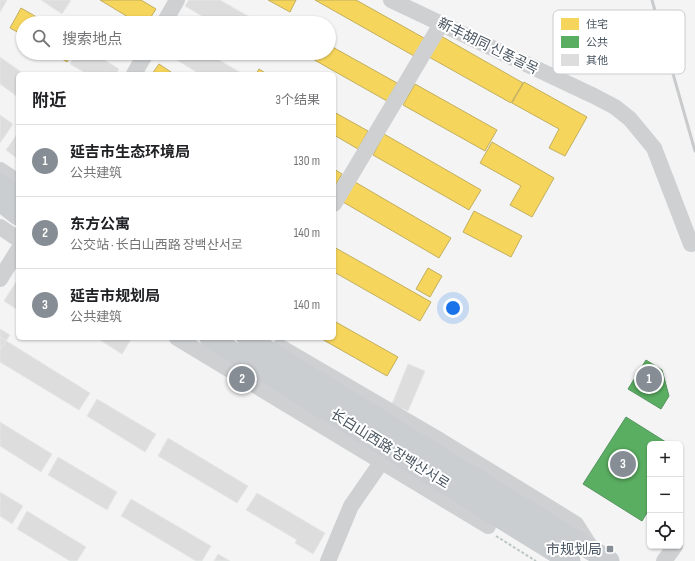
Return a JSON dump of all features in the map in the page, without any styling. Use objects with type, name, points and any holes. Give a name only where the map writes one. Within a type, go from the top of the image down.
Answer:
[{"type":"main road","points":[[0,184],[16,196]]},
{"type":"main road","points":[[0,202],[16,213]]},
{"type":"main road","name":"长白山西路 장백산서로","points":[[213,340],[386,456],[477,503],[570,561]]},
{"type":"main road","name":"长白山西路 장백산서로","points":[[256,340],[601,556]]},
{"type":"main road","points":[[477,503],[488,526],[544,561]]},
{"type":"street","points":[[168,16],[177,0]]},
{"type":"street","name":"新丰胡同 신풍골목","points":[[391,0],[594,96],[615,107],[630,119],[654,148],[691,244]]},
{"type":"street","points":[[336,201],[441,24]]},
{"type":"street","points":[[135,72],[142,60]]},
{"type":"street","points":[[0,170],[16,181]]},
{"type":"street","points":[[0,227],[16,238]]},
{"type":"street","points":[[0,279],[16,253]]},
{"type":"street","name":"长白山西路 장백산서로","points":[[181,340],[386,456],[488,526]]},
{"type":"street","points":[[328,561],[351,506],[386,456]]},
{"type":"street","points":[[664,561],[673,549]]},
{"type":"path","points":[[488,526],[492,534],[536,561]]},
{"type":"building: 住宅","points":[[100,0],[141,0],[156,9],[152,16],[126,16]]},
{"type":"building: 住宅","points":[[268,0],[296,0],[290,12]]},
{"type":"building: 住宅","points":[[315,0],[356,0],[424,38],[414,56]]},
{"type":"building: 住宅","points":[[21,8],[35,16],[17,16]]},
{"type":"building: 住宅","points":[[16,17],[16,31],[10,28]]},
{"type":"building: 住宅","points":[[441,36],[523,83],[511,103],[429,57]]},
{"type":"building: 住宅","points":[[336,49],[397,83],[387,101],[314,60],[336,60]]},
{"type":"building: 住宅","points":[[159,64],[171,72],[153,72]]},
{"type":"building: 住宅","points":[[524,82],[587,117],[565,156],[549,148],[559,129],[512,103]]},
{"type":"building: 住宅","points":[[415,84],[497,130],[485,151],[403,105]]},
{"type":"building: 住宅","points":[[336,113],[368,131],[358,149],[336,136]]},
{"type":"building: 住宅","points":[[384,134],[481,190],[469,210],[373,155]]},
{"type":"building: 住宅","points":[[492,142],[554,178],[532,217],[510,205],[521,186],[480,163]]},
{"type":"building: 住宅","points":[[336,170],[342,174],[336,184]]},
{"type":"building: 住宅","points":[[355,182],[451,238],[439,258],[343,202]]},
{"type":"building: 住宅","points":[[474,211],[522,236],[511,257],[463,232]]},
{"type":"building: 住宅","points":[[336,248],[431,302],[420,321],[336,273]]},
{"type":"building: 住宅","points":[[428,268],[442,276],[430,297],[416,289]]},
{"type":"building: 住宅","points":[[336,322],[398,357],[387,376],[324,340],[336,340]]},
{"type":"building: 公共","points":[[646,360],[662,370],[669,396],[661,409],[628,389]]},
{"type":"building: 公共","points":[[626,417],[664,441],[647,441],[647,513],[642,521],[583,484]]},
{"type":"building: 其他","points":[[0,0],[7,0],[0,12]]},
{"type":"building: 其他","points":[[41,0],[71,0],[62,14]]},
{"type":"building: 其他","points":[[189,0],[220,0],[248,16],[202,16],[185,6]]},
{"type":"building: 其他","points":[[0,57],[21,72],[16,72],[16,96],[0,84]]},
{"type":"building: 其他","points":[[73,60],[104,60],[119,69],[117,72],[84,72],[70,64]]},
{"type":"building: 其他","points":[[177,60],[219,60],[240,72],[197,72]]},
{"type":"building: 其他","points":[[0,115],[13,124],[0,143]]},
{"type":"building: 其他","points":[[16,136],[16,158],[6,150]]},
{"type":"building: 其他","points":[[16,282],[16,309],[4,301]]},
{"type":"building: 其他","points":[[0,329],[10,335],[0,350]]},
{"type":"building: 其他","points":[[0,337],[90,393],[79,410],[0,362]]},
{"type":"building: 其他","points":[[100,340],[131,340],[122,354]]},
{"type":"building: 其他","points":[[408,364],[425,371],[408,411],[392,404]]},
{"type":"building: 其他","points":[[97,399],[156,434],[145,452],[87,416]]},
{"type":"building: 其他","points":[[0,422],[52,454],[41,472],[0,446]]},
{"type":"building: 其他","points":[[168,438],[248,486],[237,503],[158,456]]},
{"type":"building: 其他","points":[[58,457],[117,492],[107,510],[48,475]]},
{"type":"building: 其他","points":[[0,492],[23,506],[12,524],[0,516]]},
{"type":"building: 其他","points":[[257,493],[325,533],[313,554],[295,543],[297,540],[246,510]]},
{"type":"building: 其他","points":[[131,499],[211,546],[202,561],[196,561],[121,516]]},
{"type":"building: 其他","points":[[27,511],[86,547],[77,561],[70,561],[17,529]]},
{"type":"building: 其他","points":[[218,554],[230,561],[214,561]]},
{"type":"railway","points":[[652,0],[655,10]]},
{"type":"railway","points":[[673,74],[695,151]]},
{"type":"place","name":"东方公寓","points":[[242,379]]},
{"type":"place","name":"延吉市生态环境局","points":[[649,379]]},
{"type":"place","name":"延吉市规划局","points":[[623,464]]},
{"type":"place","name":"市规划局","points":[[610,549]]}]
